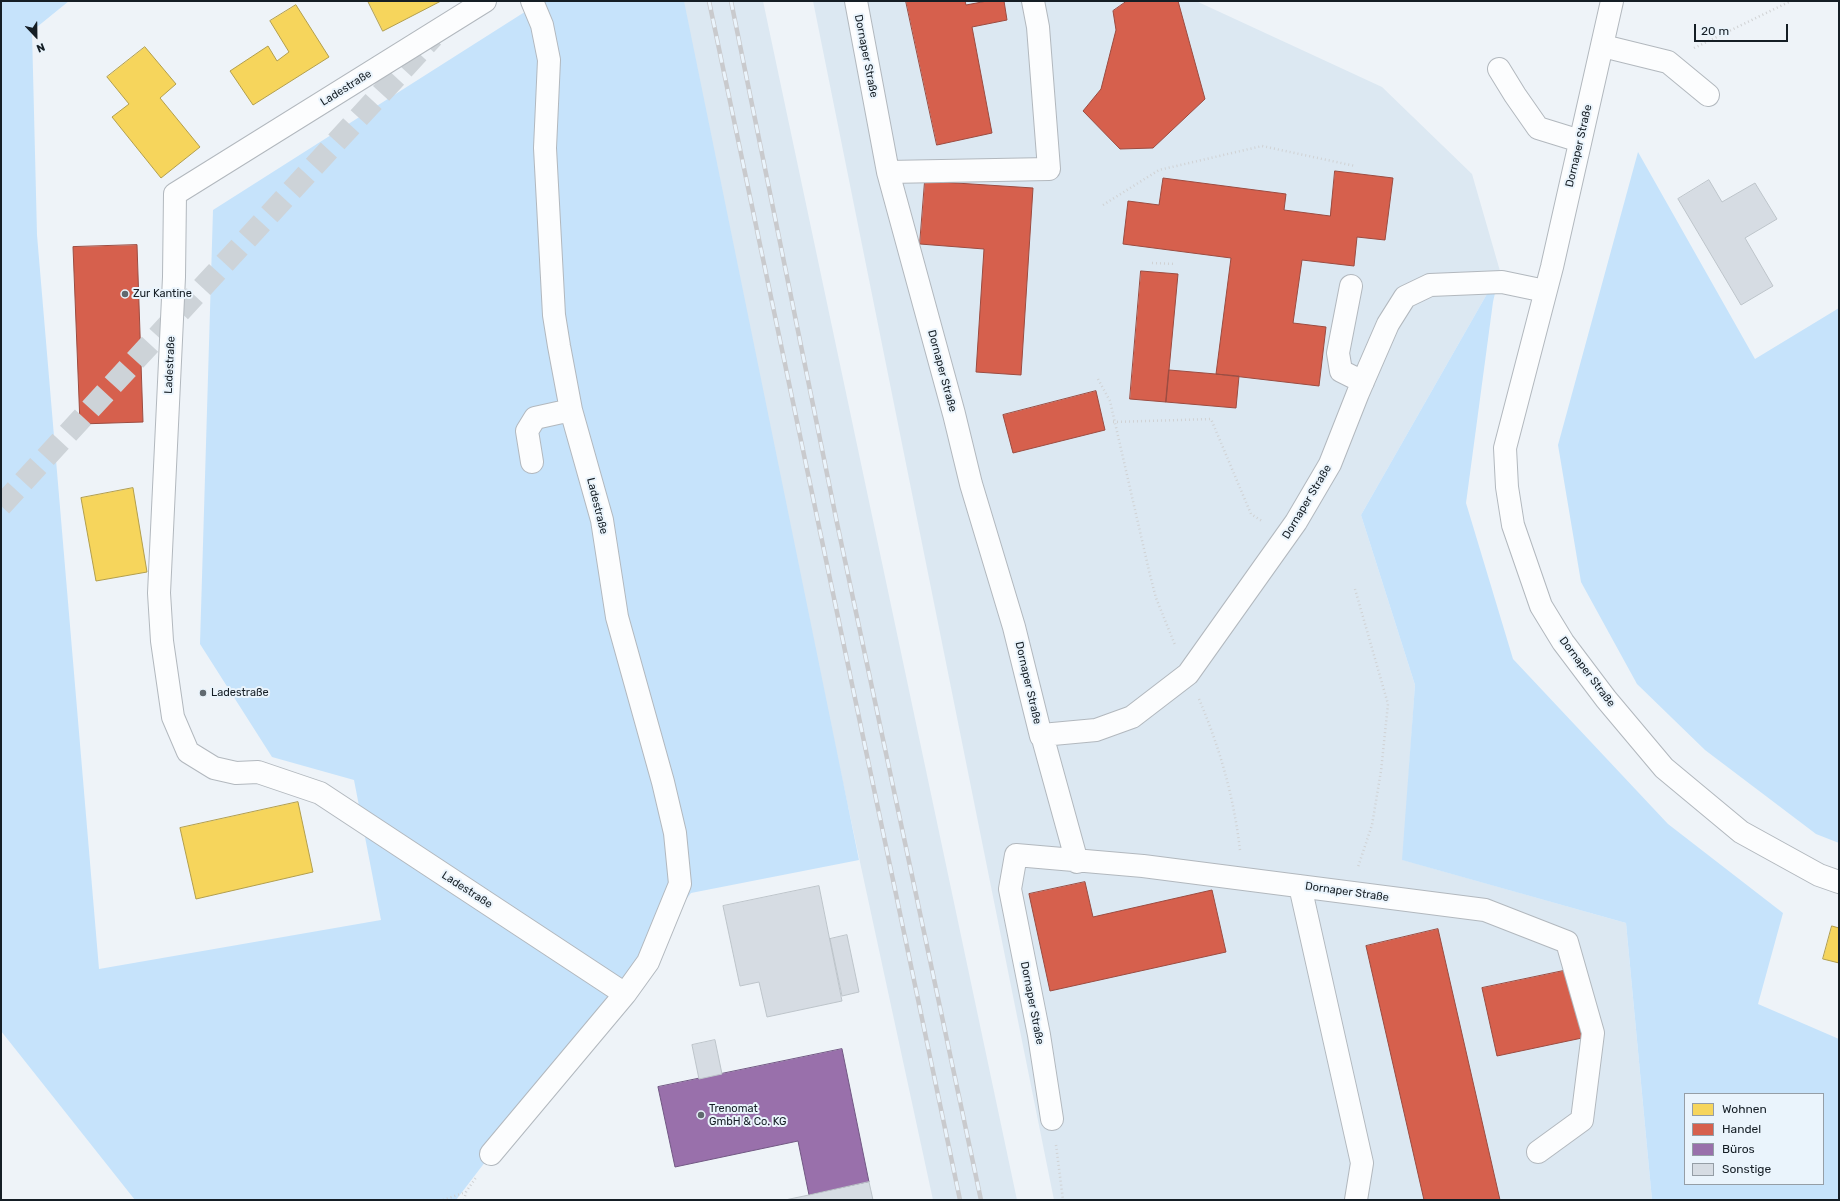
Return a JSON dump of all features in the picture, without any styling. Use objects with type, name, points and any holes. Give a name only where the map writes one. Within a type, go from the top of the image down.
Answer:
[{"type":"street","name":"Ladestraße","points":[[486,1],[175,194],[174,277],[159,593],[162,641],[173,717],[188,752],[214,768],[236,773],[258,772],[320,792],[625,994]]},
{"type":"street","name":"Ladestraße","points":[[491,1154],[625,994],[648,962],[680,884],[676,840],[663,782],[617,618],[602,520],[571,410],[554,315],[545,148],[549,60],[542,25],[532,1]]},
{"type":"street","name":"Dornaper Straße","points":[[856,1],[888,172],[954,414],[971,484],[1014,626],[1040,736],[1042,735],[1078,862]]},
{"type":"street","points":[[888,172],[1049,169],[1038,27],[1033,1]]},
{"type":"street","name":"Dornaper Straße","points":[[1612,1],[1603,46],[1545,291],[1505,448],[1507,487],[1513,526],[1541,606],[1563,642],[1602,694],[1664,768],[1740,832],[1819,875],[1839,882]]},
{"type":"street","points":[[1603,46],[1668,62],[1708,95]]},
{"type":"street","points":[[1499,69],[1538,128],[1580,142]]},
{"type":"street","name":"Dornaper Straße","points":[[1042,735],[1096,730],[1132,717],[1188,674],[1296,522],[1330,464],[1388,324],[1405,297],[1430,285],[1502,282],[1545,291]]},
{"type":"street","points":[[1351,286],[1338,353],[1341,371],[1363,382]]},
{"type":"street","points":[[532,462],[527,431],[535,418],[571,410]]},
{"type":"street","name":"Dornaper Straße","points":[[1052,1119],[1039,1035],[1010,889],[1016,855],[1078,862],[1143,866],[1485,910],[1567,942],[1593,1033],[1582,1120],[1538,1152]]},
{"type":"street","points":[[1300,886],[1362,1163],[1356,1200]]},
{"type":"path","points":[[1668,62],[1791,1]]},
{"type":"path","points":[[1103,205],[1159,170],[1262,146],[1355,166]]},
{"type":"path","points":[[1152,263],[1176,264]]},
{"type":"path","points":[[1098,379],[1110,401],[1156,598],[1215,740],[1228,783],[1236,821],[1243,878]]},
{"type":"path","points":[[1114,422],[1211,419],[1252,514]]},
{"type":"path","points":[[1350,893],[1372,825],[1382,771],[1388,704],[1355,590]]},
{"type":"path","points":[[1052,1119],[1063,1200]]},
{"type":"path","points":[[443,1200],[466,1192]]},
{"type":"shaded area","points":[[1,1],[69,1],[32,31],[37,235],[99,969],[381,920],[354,780],[272,757],[200,644],[213,210],[542,1],[684,1],[859,860],[691,893],[456,1200],[135,1200],[1,1031]]},
{"type":"shaded area","points":[[674,1],[763,1],[1017,1200],[933,1200]]},
{"type":"shaded area","points":[[813,1],[1196,1],[1382,87],[1472,174],[1500,271],[1361,515],[1415,685],[1403,860],[1626,923],[1652,1200],[1054,1200]]},
{"type":"shaded area","points":[[1638,152],[1755,359],[1839,308],[1839,843],[1816,834],[1705,750],[1637,684],[1581,582],[1558,445]]},
{"type":"shaded area","points":[[1500,271],[1493,302],[1466,503],[1513,659],[1668,824],[1783,913],[1758,1004],[1839,1039],[1839,1200],[1652,1200],[1626,923],[1402,860],[1415,685],[1361,515]]},
{"type":"building: Wohnen","points":[[368,1],[441,1],[383,31]]},
{"type":"building: Wohnen","points":[[296,5],[329,57],[253,105],[230,71],[268,46],[277,61],[289,52],[270,21]]},
{"type":"building: Wohnen","points":[[145,47],[176,84],[160,98],[200,147],[161,178],[112,117],[129,104],[107,77]]},
{"type":"building: Wohnen","points":[[133,488],[147,572],[96,581],[81,498]]},
{"type":"building: Wohnen","points":[[298,802],[313,872],[196,899],[180,828]]},
{"type":"building: Wohnen","points":[[1832,926],[1839,928],[1839,963],[1823,959]]},
{"type":"building: Handel","points":[[906,1],[965,1],[966,5],[987,1],[1004,1],[1007,20],[972,27],[992,133],[937,145]]},
{"type":"building: Handel","points":[[1127,1],[1178,1],[1205,99],[1153,148],[1120,149],[1083,111],[1101,89],[1116,30],[1113,11]]},
{"type":"building: Handel","points":[[1335,171],[1393,178],[1385,240],[1357,237],[1354,266],[1302,260],[1293,323],[1326,327],[1319,386],[1216,374],[1231,258],[1123,244],[1128,201],[1159,205],[1163,178],[1286,194],[1284,210],[1330,216]]},
{"type":"building: Handel","points":[[925,181],[1033,188],[1021,375],[976,372],[984,249],[920,244]]},
{"type":"building: Handel","points":[[137,245],[143,422],[80,424],[73,247]]},
{"type":"building: Handel","points":[[1141,271],[1178,274],[1166,402],[1130,399]]},
{"type":"building: Handel","points":[[1169,370],[1239,376],[1236,408],[1166,402]]},
{"type":"building: Handel","points":[[1096,391],[1105,430],[1013,453],[1003,415]]},
{"type":"building: Handel","points":[[1085,882],[1093,917],[1212,890],[1226,952],[1050,991],[1029,894]]},
{"type":"building: Handel","points":[[1438,929],[1500,1200],[1424,1200],[1366,946]]},
{"type":"building: Handel","points":[[1568,970],[1582,1038],[1497,1056],[1482,988]]},
{"type":"building: Büros","points":[[842,1049],[869,1182],[809,1195],[798,1141],[675,1167],[658,1087]]},
{"type":"building: Sonstige","points":[[1709,180],[1722,202],[1755,183],[1777,219],[1745,238],[1773,286],[1741,305],[1678,199]]},
{"type":"building: Sonstige","points":[[819,886],[842,1001],[767,1017],[759,982],[740,986],[723,906]]},
{"type":"building: Sonstige","points":[[847,935],[859,992],[842,996],[830,939]]},
{"type":"building: Sonstige","points":[[715,1040],[722,1074],[699,1079],[692,1045]]},
{"type":"building: Sonstige","points":[[869,1182],[873,1200],[785,1200],[809,1195]]},
{"type":"tunnel","points":[[1,506],[433,37]]},
{"type":"railway","points":[[709,1],[960,1200]]},
{"type":"railway","points":[[731,1],[837,523],[981,1200]]},
{"type":"place","name":"Zur Kantine","points":[[125,294]]},
{"type":"place","name":"Ladestraße","points":[[203,693]]},
{"type":"place","name":"Trenomat GmbH & Co. KG","points":[[701,1115]]}]
